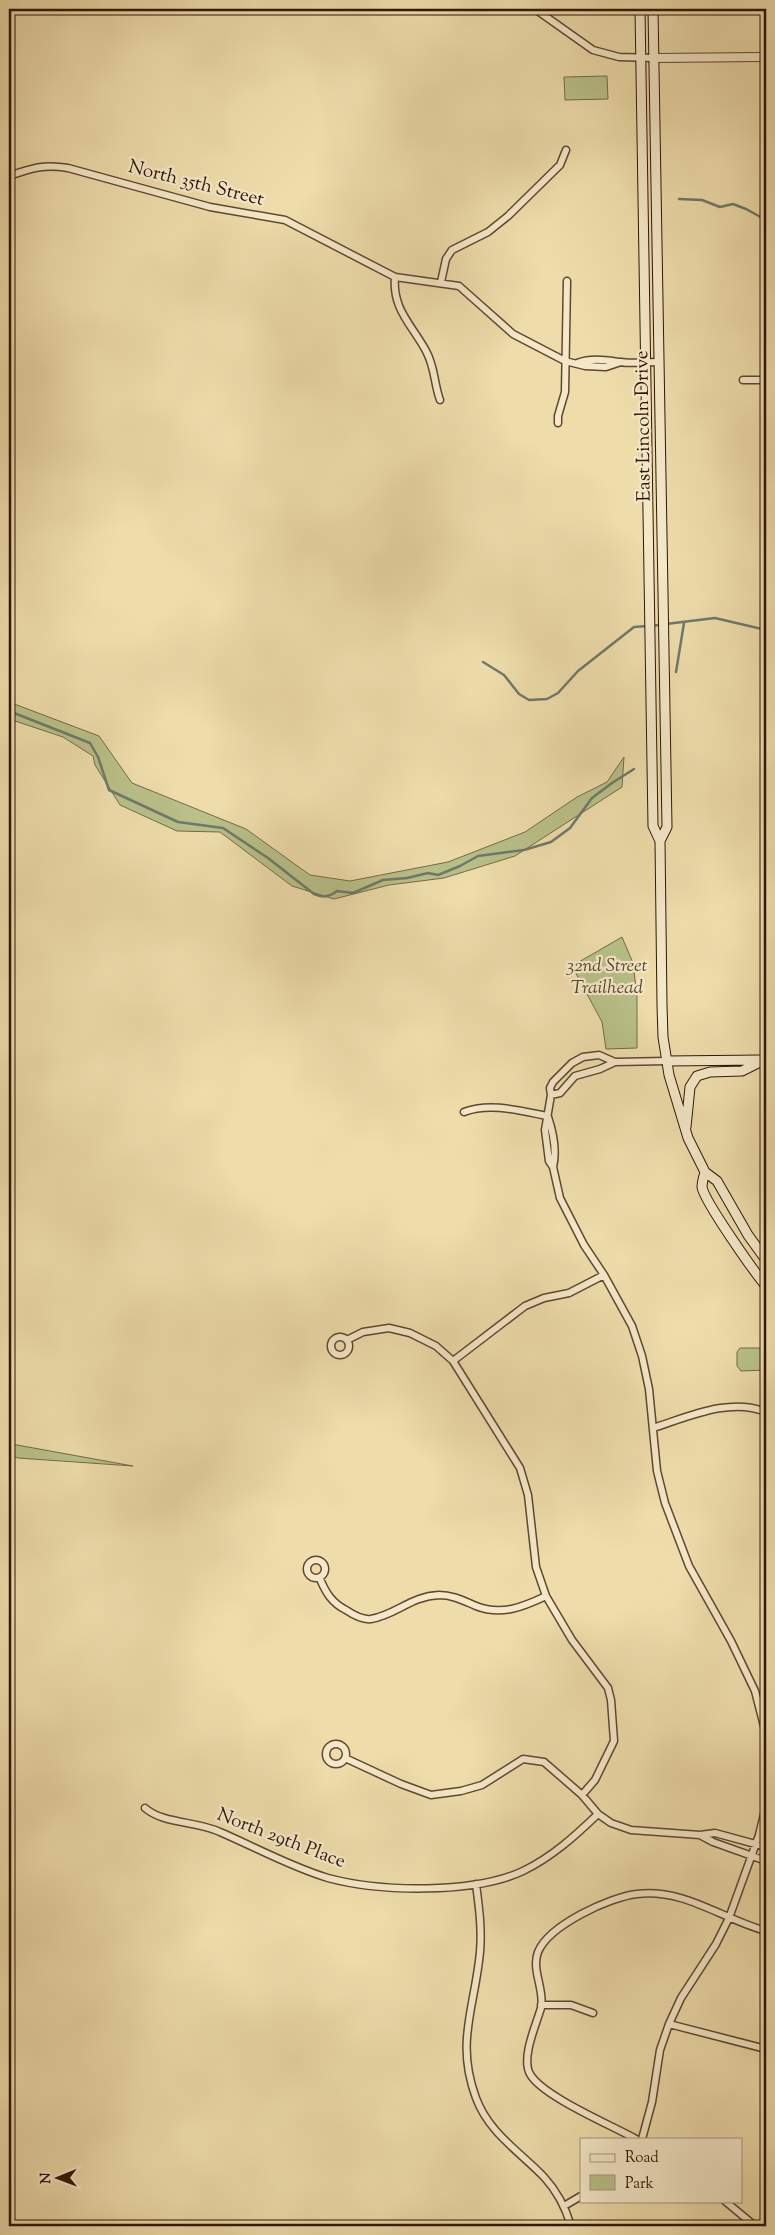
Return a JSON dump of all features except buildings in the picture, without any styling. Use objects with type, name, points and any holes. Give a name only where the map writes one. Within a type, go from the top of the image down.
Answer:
[{"type":"main road","name":"East Lincoln Drive","points":[[640,9],[653,826],[660,841],[662,1005],[667,1061],[678,1110],[705,1172],[717,1181],[748,1235],[766,1260]]},
{"type":"main road","name":"East Lincoln Drive","points":[[653,9],[667,827],[660,841]]},
{"type":"main road","points":[[651,648],[664,648]]},
{"type":"main road","points":[[667,1061],[765,1060]]},
{"type":"main road","points":[[685,1129],[690,1087],[697,1076],[710,1072],[742,1072],[765,1060]]},
{"type":"main road","name":"East Lincoln Drive","points":[[705,1172],[702,1188],[706,1197],[766,1286]]},
{"type":"street","points":[[535,9],[593,50],[608,55],[641,58],[766,57]]},
{"type":"street","points":[[441,282],[446,260],[452,250],[488,232],[508,216],[560,165],[566,150]]},
{"type":"street","name":"North 35th Street","points":[[9,176],[36,166],[51,165],[210,207],[285,220],[395,276],[459,286],[512,334],[565,360],[577,363],[586,360],[606,359],[620,362],[659,362]]},
{"type":"street","points":[[395,276],[394,291],[398,305],[426,351],[434,370],[436,388],[440,400]]},
{"type":"street","points":[[558,423],[558,416],[565,392],[567,281]]},
{"type":"street","points":[[743,380],[766,380]]},
{"type":"street","points":[[616,1062],[599,1055],[583,1057],[562,1072],[553,1082],[550,1088],[551,1095],[547,1116],[552,1129],[555,1159],[553,1167],[560,1198],[584,1245],[604,1274],[632,1326],[642,1356],[658,1471],[673,1527],[689,1566],[755,1691],[766,1734]]},
{"type":"street","points":[[551,1095],[560,1093],[575,1076],[616,1062],[667,1061]]},
{"type":"street","points":[[562,1072],[570,1080]]},
{"type":"street","points":[[464,1112],[478,1108],[501,1108],[547,1116]]},
{"type":"street","points":[[453,1361],[525,1306],[544,1298],[568,1293],[604,1274]]},
{"type":"street","points":[[347,1340],[363,1332],[389,1328],[410,1332],[436,1346],[453,1361],[475,1400],[520,1468],[528,1495],[536,1567],[546,1596],[572,1640],[608,1688],[611,1700],[614,1741],[596,1780],[582,1795]]},
{"type":"street","points":[[653,1428],[728,1407],[751,1406],[766,1412]]},
{"type":"street","points":[[320,1578],[325,1592],[336,1605],[354,1615],[369,1619],[416,1598],[428,1596],[441,1595],[457,1598],[479,1607],[512,1611],[546,1596]]},
{"type":"street","points":[[345,1758],[401,1784],[431,1795],[461,1791],[482,1785],[523,1760],[544,1762],[582,1795],[598,1814],[611,1823],[631,1830],[700,1835],[715,1833],[766,1847]]},
{"type":"street","points":[[642,2138],[652,2102],[660,2050],[669,2024],[685,1990],[716,1944],[729,1918],[756,1843],[766,1806]]},
{"type":"street","name":"North 29th Place","points":[[145,1808],[152,1814],[203,1825],[328,1878],[392,1888],[476,1884],[521,1872],[549,1856],[598,1814]]},
{"type":"street","points":[[700,1835],[713,1842],[752,1854],[766,1861]]},
{"type":"street","points":[[476,1884],[481,1920],[480,1952],[465,2044],[471,2082],[483,2115],[496,2133],[546,2179],[564,2206],[571,2226]]},
{"type":"street","points":[[634,2138],[548,2092],[530,2074],[527,2065],[529,2045],[542,2005],[536,1966],[538,1952],[547,1939],[565,1925],[617,1898],[638,1894],[679,1897],[766,1931]]},
{"type":"street","points":[[542,2005],[571,2005],[593,2013]]},
{"type":"street","points":[[669,2024],[766,2049]]},
{"type":"street","points":[[564,2206],[580,2197]]},
{"type":"street","points":[[726,2202],[755,2226]]},
{"type":"green space","points":[[607,76],[608,99],[565,100],[564,77]]},
{"type":"green space","points":[[9,702],[99,736],[132,783],[246,829],[310,875],[350,881],[448,862],[525,832],[577,797],[607,782],[624,757],[622,787],[515,856],[444,878],[389,885],[334,899],[292,886],[220,832],[177,831],[120,805],[95,765],[93,756],[63,737],[9,719]]},
{"type":"green space","name":"32nd Street Trailhead","points":[[622,937],[633,963],[637,997],[637,1048],[606,1049],[602,1022],[572,966]]},
{"type":"green space","points":[[740,1348],[766,1348],[766,1370],[741,1371],[737,1366],[737,1352]]},
{"type":"green space","points":[[9,1444],[133,1466],[18,1458],[9,1455]]},
{"type":"waterway","points":[[679,199],[702,200],[720,207],[733,204],[766,220]]},
{"type":"waterway","points":[[666,624],[715,618],[766,630]]},
{"type":"waterway","points":[[676,672],[684,623]]},
{"type":"waterway","points":[[483,662],[504,675],[519,694],[529,700],[547,699],[558,693],[578,671],[634,627],[660,625]]},
{"type":"waterway","points":[[9,711],[90,743],[98,757],[109,790],[178,822],[223,828],[268,858],[314,894],[320,896],[329,896],[337,891],[353,893],[383,880],[407,878],[428,873],[438,875],[478,856],[524,850],[551,842],[570,828],[592,798],[634,769]]}]
